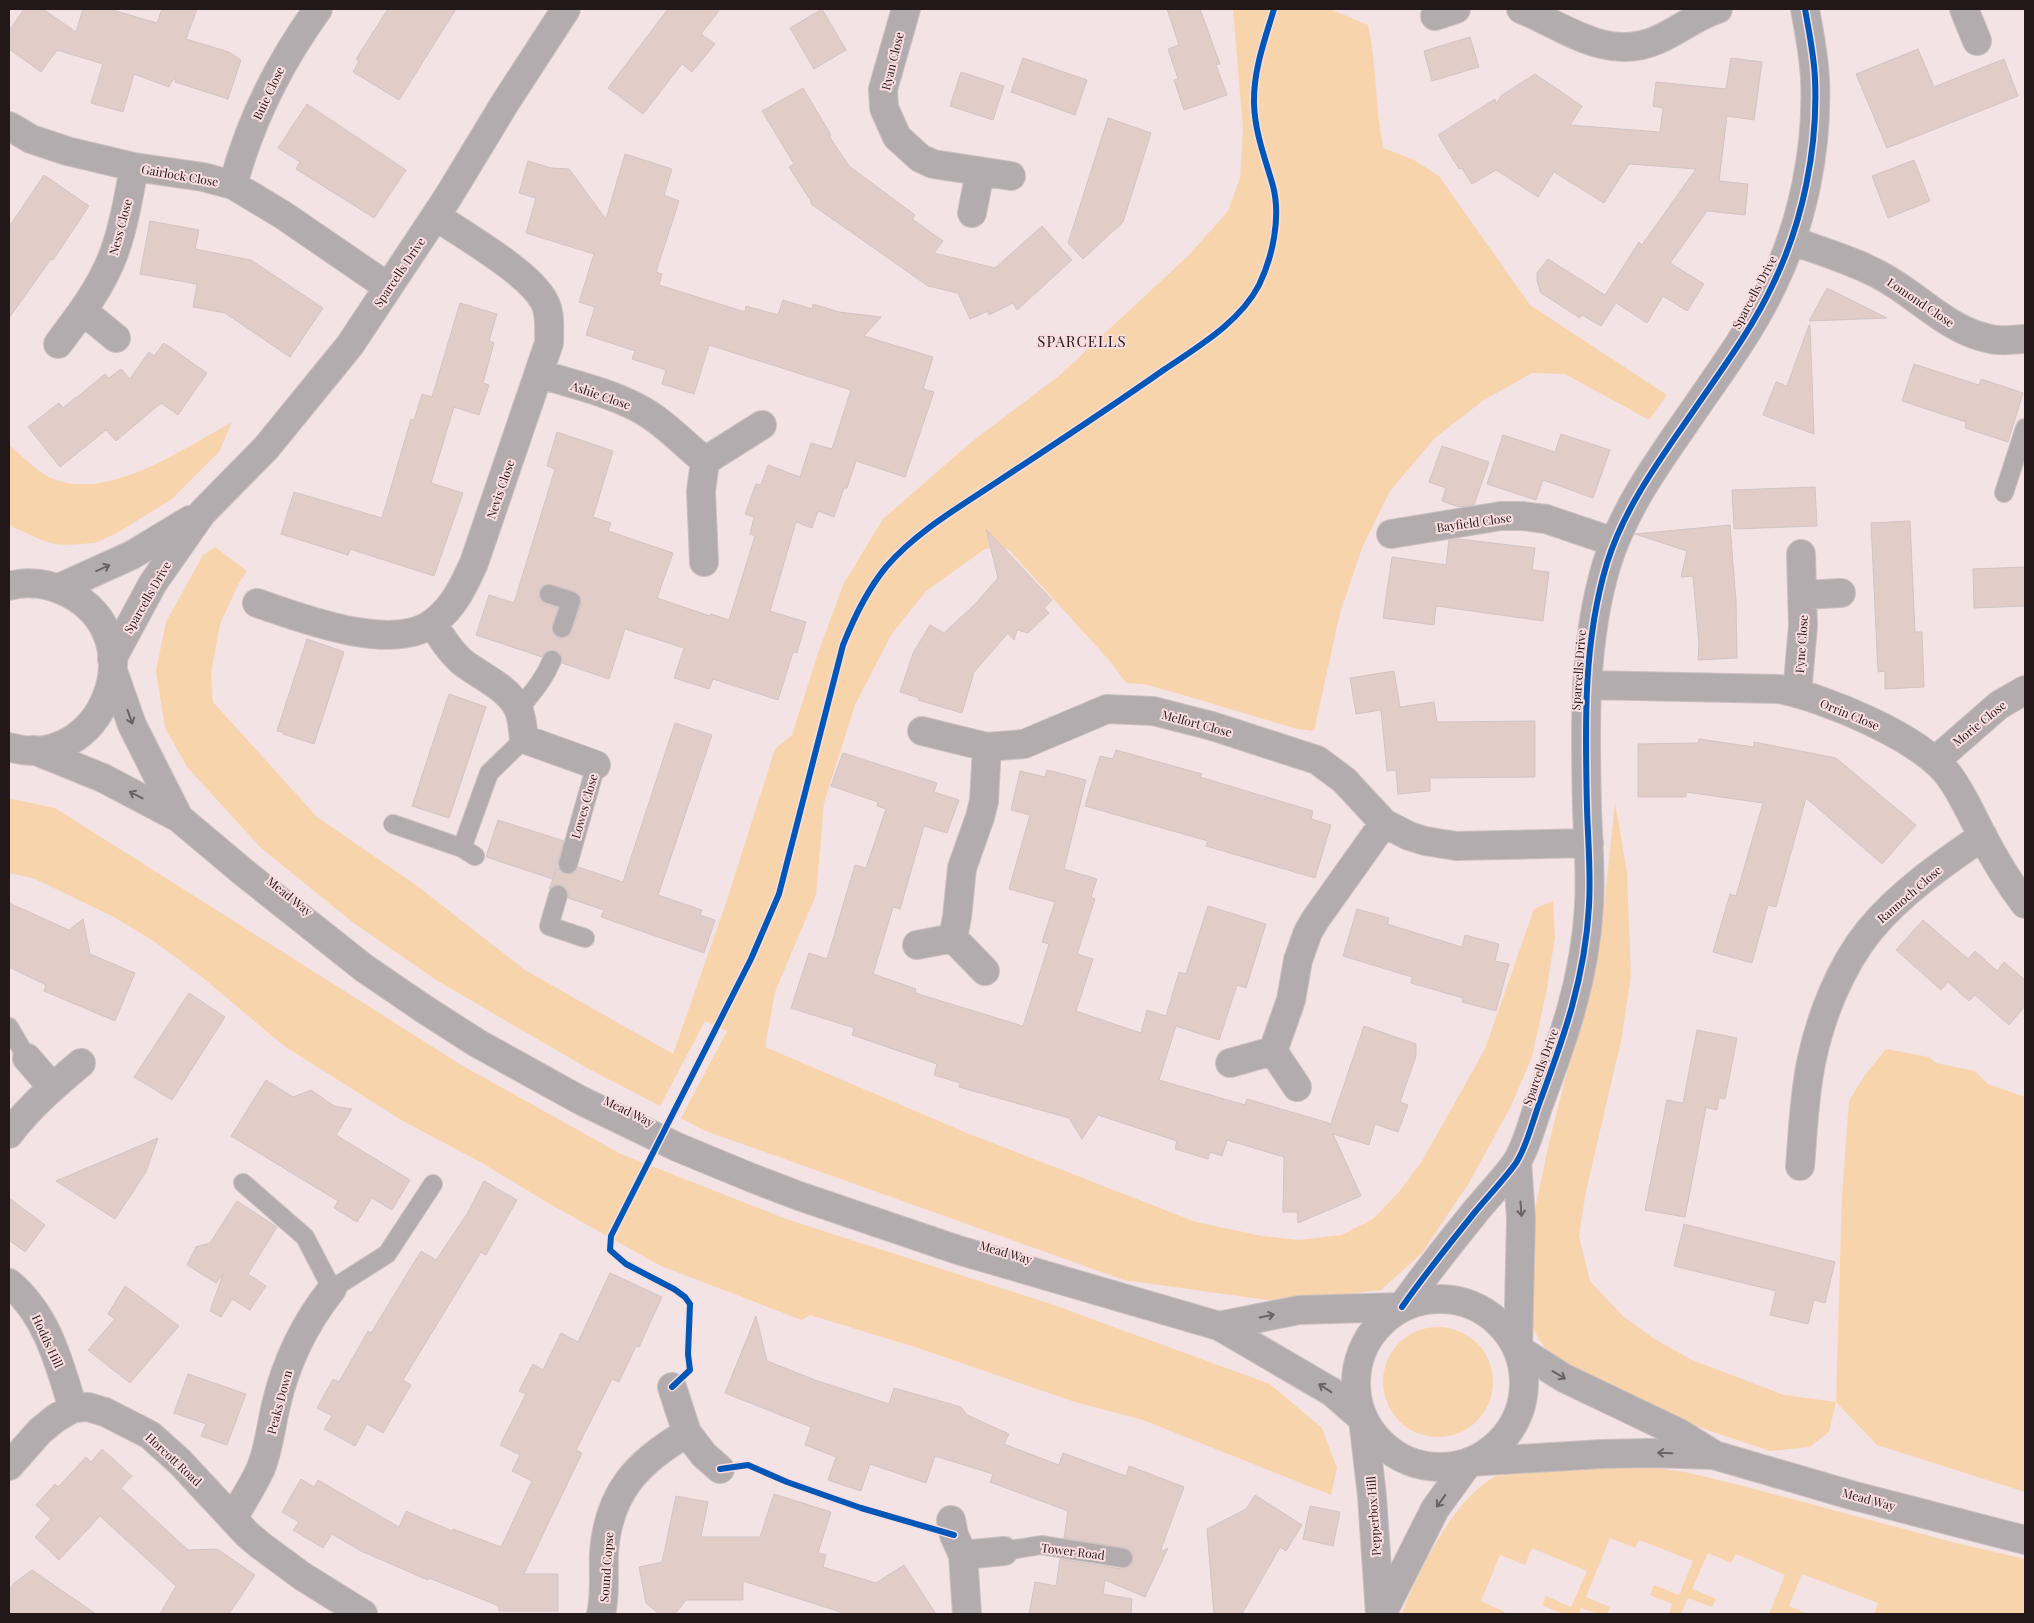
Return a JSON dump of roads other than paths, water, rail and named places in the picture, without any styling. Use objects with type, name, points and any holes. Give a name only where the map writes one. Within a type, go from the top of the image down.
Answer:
[{"type":"street","name":"Buie Close","points":[[233,186],[248,136],[269,89],[286,56],[318,9]]},
{"type":"street","name":"Sparcells Drive","points":[[113,665],[153,583],[202,513],[266,448],[350,345],[436,216],[505,103],[566,9]]},
{"type":"street","name":"Ryan Close","points":[[906,9],[883,89],[884,108],[897,137],[920,158],[933,164],[1011,176]]},
{"type":"street","points":[[1521,9],[1599,45],[1626,48],[1656,41],[1718,9]]},
{"type":"street","name":"Sparcells Drive","points":[[1402,1307],[1429,1269],[1517,1161],[1565,1034],[1574,1005],[1582,964],[1588,916],[1590,864],[1587,685],[1592,625],[1614,542],[1632,505],[1653,469],[1750,327],[1772,287],[1791,240],[1808,176],[1815,108],[1812,50],[1805,9]]},
{"type":"street","points":[[1964,9],[1977,41]]},
{"type":"street","name":"Gairlock Close","points":[[9,126],[31,139],[48,145],[134,166],[203,177],[233,186],[283,215],[388,287]]},
{"type":"street","name":"Ness Close","points":[[58,344],[99,286],[114,254],[129,196],[134,166]]},
{"type":"street","points":[[972,213],[980,172]]},
{"type":"street","name":"Nevis Close","points":[[257,602],[306,620],[383,636],[408,634],[433,624],[448,610],[459,595],[474,563],[540,374],[549,343],[549,319],[545,302],[533,286],[520,274],[436,216]]},
{"type":"street","name":"Lomond Close","points":[[1791,240],[1860,265],[1882,276],[1902,287],[1939,316],[1973,334],[1993,340],[2025,339]]},
{"type":"street","points":[[83,311],[116,338]]},
{"type":"street","name":"Ashie Close","points":[[540,374],[618,399],[639,408],[655,418],[705,461]]},
{"type":"street","points":[[704,562],[701,490],[705,461],[762,425]]},
{"type":"street","name":"Sparcells Drive","points":[[48,586],[132,555],[202,513]]},
{"type":"street","name":"Bayfield Close","points":[[1391,534],[1501,516],[1522,516],[1546,520],[1614,542]]},
{"type":"street","name":"Fyne Close","points":[[1797,693],[1803,626],[1801,554]]},
{"type":"street","points":[[9,565],[48,586],[78,598],[94,612],[105,630],[112,650],[113,665],[110,692],[100,712],[87,728],[71,739],[53,747],[17,749]]},
{"type":"street","points":[[9,586],[17,584],[48,586]]},
{"type":"street","points":[[1803,595],[1841,593]]},
{"type":"street","points":[[433,624],[451,652],[513,700],[519,709],[524,739]]},
{"type":"street","name":"Mead Way","points":[[113,665],[132,725],[180,818]]},
{"type":"street","name":"Orrin Close","points":[[1587,685],[1761,688],[1797,693],[1892,732],[1936,760],[1963,798],[2007,879],[2025,904]]},
{"type":"street","name":"Morie Close","points":[[1936,760],[1999,705],[2025,690]]},
{"type":"street","name":"Melfort Close","points":[[922,731],[987,747],[1024,744],[1107,709],[1153,711],[1212,726],[1317,760],[1344,780],[1384,822],[1409,836],[1425,841],[1456,846],[1589,843]]},
{"type":"street","name":"Lowes Close","points":[[524,739],[596,765]]},
{"type":"street","points":[[953,938],[962,868],[984,801],[987,747]]},
{"type":"street","name":"Mead Way","points":[[17,749],[103,778],[180,818],[242,872],[364,968],[424,1010],[477,1043],[580,1100],[676,1147],[752,1178],[834,1208],[958,1250],[1219,1326],[1332,1392],[1362,1419]]},
{"type":"street","points":[[1273,1051],[1291,1000],[1298,960],[1308,932],[1384,822]]},
{"type":"street","name":"Rannoch Close","points":[[1800,1166],[1811,1064],[1828,1008],[1853,956],[1868,932],[1904,896],[1941,865],[1983,836]]},
{"type":"street","points":[[917,945],[953,938]]},
{"type":"street","points":[[953,938],[985,972]]},
{"type":"street","points":[[1230,1063],[1273,1051]]},
{"type":"street","points":[[1273,1051],[1297,1086]]},
{"type":"street","points":[[27,1058],[52,1087]]},
{"type":"street","points":[[9,1134],[20,1119],[52,1087],[81,1063]]},
{"type":"street","name":"Sparcells Drive","points":[[1517,1161],[1521,1218],[1518,1349]]},
{"type":"street","name":"Hodds Hill","points":[[9,1283],[37,1314],[46,1331],[62,1368],[73,1408]]},
{"type":"street","name":"Peaks Down","points":[[233,1518],[261,1467],[268,1446],[276,1404],[291,1358],[314,1311],[332,1289]]},
{"type":"street","points":[[1441,1298],[1462,1301],[1480,1308],[1495,1319],[1508,1333],[1518,1349],[1523,1367],[1522,1405],[1513,1426],[1498,1444],[1480,1458],[1458,1466],[1435,1468],[1413,1464],[1392,1454],[1375,1438],[1362,1419],[1356,1397],[1356,1374],[1361,1352],[1371,1334],[1385,1318],[1402,1307],[1421,1300],[1441,1298]]},
{"type":"street","name":"Mead Way","points":[[1219,1326],[1299,1310],[1402,1307]]},
{"type":"street","name":"Mead Way","points":[[1518,1349],[1564,1378],[1679,1433],[1714,1455]]},
{"type":"street","points":[[672,1387],[687,1433],[704,1455],[720,1469]]},
{"type":"street","name":"Horcott Road","points":[[73,1408],[88,1407],[105,1412],[150,1435],[180,1462],[260,1545],[363,1614]]},
{"type":"street","points":[[9,1466],[40,1431],[56,1418],[73,1408]]},
{"type":"street","name":"Pepperbox Hill","points":[[1362,1419],[1372,1496],[1381,1614]]},
{"type":"street","name":"Sound Copse","points":[[601,1614],[606,1536],[615,1502],[637,1469],[657,1452],[687,1433]]},
{"type":"street","name":"Mead Way","points":[[1469,1462],[1602,1454],[1714,1455],[1851,1495],[2025,1540]]},
{"type":"street","name":"Pepperbox Hill","points":[[1381,1614],[1435,1509],[1469,1462]]},
{"type":"street","points":[[952,1520],[954,1535],[963,1555],[967,1614]]},
{"type":"street","name":"Tower Road","points":[[963,1555],[1004,1551]]},
{"type":"lane","points":[[2004,493],[2025,428]]},
{"type":"lane","points":[[549,594],[571,601],[562,628]]},
{"type":"lane","points":[[519,709],[539,686],[552,660]]},
{"type":"lane","points":[[393,824],[468,852],[489,773],[524,739]]},
{"type":"lane","name":"Lowes Close","points":[[568,864],[596,765]]},
{"type":"lane","points":[[558,895],[549,926],[585,938]]},
{"type":"lane","points":[[9,1027],[27,1058]]},
{"type":"lane","points":[[244,1183],[305,1237],[332,1289]]},
{"type":"lane","name":"Peaks Down","points":[[332,1289],[387,1254],[434,1184]]},
{"type":"lane","name":"Tower Road","points":[[1004,1551],[1041,1545],[1123,1558]]},
{"type":"district","name":"SPARCELLS","points":[[1082,341]]}]
